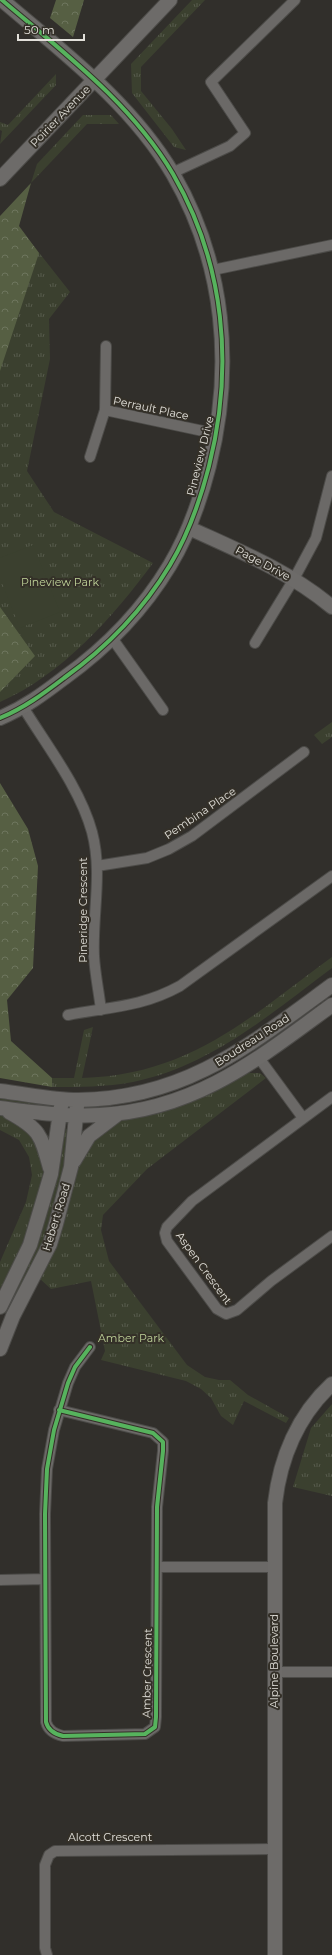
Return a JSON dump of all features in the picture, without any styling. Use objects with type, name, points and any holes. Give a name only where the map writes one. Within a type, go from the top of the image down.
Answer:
[{"type":"street","name":"Pineview Drive","points":[[0,718],[23,707],[81,666],[112,638],[131,618],[158,584],[189,528],[205,481],[217,434],[222,386],[223,350],[218,299],[213,270],[185,197],[172,173],[123,107],[2,0]]},
{"type":"street","name":"Poirier Avenue","points":[[0,179],[170,0]]},
{"type":"street","points":[[172,173],[230,146],[245,133],[211,82],[295,0]]},
{"type":"street","points":[[213,270],[332,245]]},
{"type":"street","name":"Perrault Place","points":[[90,457],[105,410],[106,346]]},
{"type":"street","name":"Perrault Place","points":[[105,410],[217,434]]},
{"type":"street","points":[[255,643],[294,579],[316,538],[332,476]]},
{"type":"street","name":"Page Drive","points":[[189,528],[243,551],[294,579],[332,607]]},
{"type":"street","points":[[112,638],[163,710]]},
{"type":"street","name":"Pineridge Crescent","points":[[23,707],[74,790],[86,813],[92,833],[97,866],[94,956],[101,1010]]},
{"type":"street","name":"Pembina Place","points":[[97,866],[147,858],[169,849],[192,836],[304,752]]},
{"type":"street","points":[[68,1015],[145,1002],[164,995],[180,986],[332,876]]},
{"type":"street","name":"Boudreau Road","points":[[0,1090],[77,1100],[109,1098],[162,1087],[195,1075],[240,1051],[332,985]]},
{"type":"street","name":"Boudreau Road","points":[[1,1109],[76,1116],[118,1114],[149,1108],[187,1097],[220,1082],[259,1058],[332,1005]]},
{"type":"street","points":[[259,1058],[303,1118]]},
{"type":"street","name":"Aspen Crescent","points":[[332,1097],[192,1201],[169,1222],[165,1230],[166,1237],[217,1309],[226,1314],[238,1310],[271,1281],[332,1236]]},
{"type":"street","name":"Hebert Road","points":[[0,1307],[30,1245],[51,1174],[62,1099]]},
{"type":"street","name":"Hebert Road","points":[[0,1349],[13,1316],[50,1244],[71,1167],[77,1100]]},
{"type":"street","points":[[1,1109],[30,1124],[43,1142],[51,1174]]},
{"type":"street","points":[[71,1167],[89,1136],[118,1114]]},
{"type":"street","points":[[0,1311],[13,1316]]},
{"type":"street","name":"Amber Crescent","points":[[59,1410],[153,1433],[161,1439],[163,1451],[157,1498],[156,1722],[152,1730],[140,1735],[57,1735],[49,1729],[45,1717],[45,1498],[47,1469],[59,1410],[75,1367],[90,1346]]},
{"type":"street","name":"Alpine Boulevard","points":[[275,1955],[275,1503],[282,1463],[293,1438],[304,1418],[332,1384]]},
{"type":"street","points":[[157,1567],[274,1567]]},
{"type":"street","points":[[0,1580],[45,1579]]},
{"type":"street","points":[[275,1672],[332,1672]]},
{"type":"street","name":"Alcott Crescent","points":[[47,1955],[45,1948],[45,1865],[49,1855],[55,1851],[274,1849]]},
{"type":"green space","points":[[56,0],[84,0],[73,37],[50,18]]},
{"type":"green space","points":[[192,0],[205,0],[141,67],[141,91],[172,129],[186,150],[174,147],[132,93],[131,64]]},
{"type":"green space","points":[[56,74],[56,85],[0,144],[2,131],[0,130],[0,122],[8,125]]},
{"type":"green space","points":[[83,115],[111,115],[119,124],[87,124],[31,183],[37,164]]},
{"type":"green space","points":[[31,183],[19,226],[39,253],[0,371],[0,216]]},
{"type":"green space","name":"Pineview Park","points":[[18,226],[70,292],[49,319],[50,359],[27,471],[54,512],[153,563],[104,623],[85,642],[45,676],[0,702],[0,267]]},
{"type":"green space","points":[[33,545],[60,612],[20,628],[0,578],[0,558]]},
{"type":"green space","points":[[0,607],[35,656],[0,692]]},
{"type":"green space","points":[[332,722],[332,737],[322,744],[314,735]]},
{"type":"green space","points":[[0,783],[28,829],[38,866],[33,968],[7,1000],[11,1041],[52,1078],[52,1087],[0,1078]]},
{"type":"green space","points":[[332,957],[332,968],[286,1003],[214,1051],[188,1064],[161,1074],[123,1084],[82,1087],[52,1087],[52,1078],[74,1078],[84,1030],[93,1027],[82,1078],[120,1074],[155,1066],[187,1054],[217,1039],[274,1001]]},
{"type":"green space","name":"Amber Park","points":[[249,1073],[260,1073],[266,1078],[147,1169],[103,1215],[101,1230],[109,1261],[187,1365],[205,1377],[219,1380],[230,1380],[248,1395],[289,1418],[286,1423],[244,1401],[233,1425],[221,1416],[211,1398],[201,1389],[186,1381],[101,1360],[105,1351],[91,1281],[51,1289],[39,1278],[78,1164],[90,1142],[120,1120],[140,1115]]},
{"type":"green space","points":[[0,1097],[44,1103],[51,1107],[0,1103]]},
{"type":"green space","points":[[0,1115],[5,1116],[33,1135],[45,1171],[29,1234],[5,1283],[0,1288],[0,1262],[26,1202],[32,1175],[29,1157],[19,1140],[0,1130]]},
{"type":"green space","points":[[66,1129],[69,1130],[63,1170],[48,1227],[20,1291],[14,1300],[8,1304],[28,1263],[49,1207]]},
{"type":"green space","points":[[332,1404],[332,1496],[293,1487],[311,1428]]},
{"type":"cycle path","points":[[0,718],[17,710],[41,695],[80,666],[109,641],[136,613],[170,565],[193,517],[209,466],[217,429],[221,391],[222,354],[220,317],[214,280],[204,244],[191,208],[173,174],[156,148],[117,102],[95,80],[2,0]]},
{"type":"cycle path","points":[[59,1410],[153,1433],[163,1442],[157,1507],[156,1717],[155,1727],[145,1734],[63,1736],[52,1731],[46,1722],[45,1514],[47,1469],[54,1430],[68,1383],[75,1367],[90,1347]]}]
